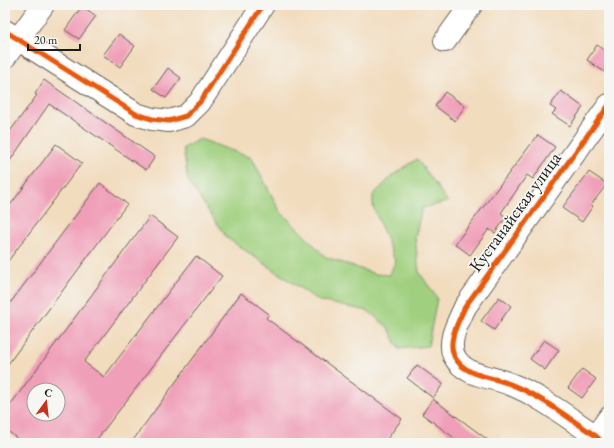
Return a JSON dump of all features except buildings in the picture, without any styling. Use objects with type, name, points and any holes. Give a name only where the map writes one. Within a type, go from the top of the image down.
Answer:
[{"type":"street","points":[[5,57],[12,35],[43,5]]},
{"type":"street","points":[[12,35],[136,114],[152,119],[168,121],[186,116],[200,102],[263,5]]},
{"type":"street","points":[[445,41],[471,5]]},
{"type":"street","name":"Кустанайская улица","points":[[600,439],[543,401],[510,384],[472,372],[461,365],[454,355],[451,340],[465,307],[609,105]]},
{"type":"street","points":[[600,439],[609,418]]},
{"type":"green space","points":[[200,139],[252,158],[280,211],[326,257],[375,274],[390,275],[395,261],[373,206],[373,195],[393,175],[417,159],[448,202],[422,208],[415,238],[419,272],[437,298],[428,346],[399,349],[388,327],[368,311],[319,301],[227,238],[188,181],[183,148]]},
{"type":"cycle path","points":[[5,31],[136,114],[152,119],[169,121],[186,116],[200,102],[263,5]]},
{"type":"cycle path","points":[[603,443],[596,436],[533,395],[503,381],[479,375],[465,368],[454,356],[452,344],[457,324],[465,307],[609,105]]}]
